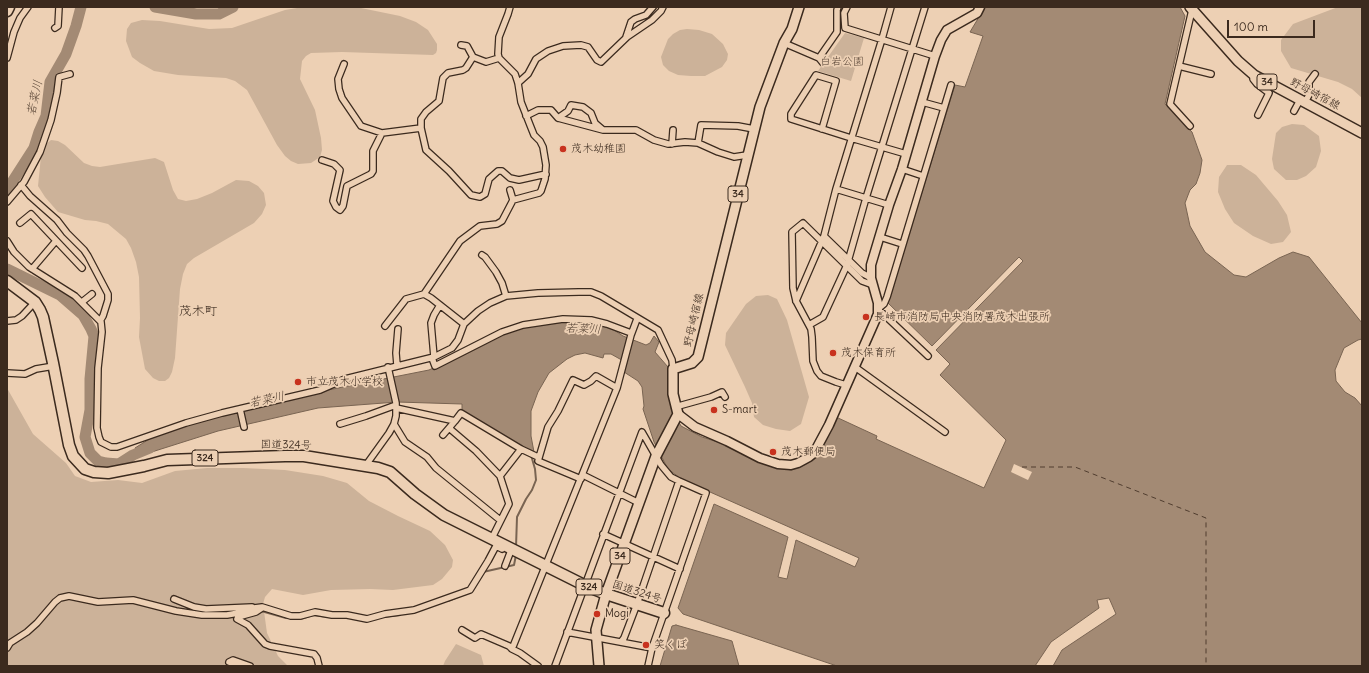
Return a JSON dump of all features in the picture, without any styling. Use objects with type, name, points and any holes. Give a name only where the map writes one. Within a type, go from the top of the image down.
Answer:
[{"type":"highway","points":[[7,11],[9,7]]},
{"type":"highway","points":[[7,281],[36,302]]},
{"type":"highway","name":"国道324号","points":[[36,302],[43,317],[69,445],[73,456],[85,469],[94,472],[108,473],[168,460],[285,456],[304,456],[366,465],[390,472],[415,494],[444,515],[492,538],[514,551],[584,585],[606,594],[664,613]]},
{"type":"main road","name":"野母崎宿線","points":[[672,369],[692,363],[698,357],[760,107],[799,7]]},
{"type":"main road","name":"野母崎宿線","points":[[1191,8],[1238,61],[1254,75],[1362,133]]},
{"type":"main road","points":[[672,369],[673,394],[677,410]]},
{"type":"main road","name":"34","points":[[599,666],[596,630],[606,594],[657,452],[677,410]]},
{"type":"street","points":[[7,58],[14,32],[20,18],[28,7]]},
{"type":"street","points":[[55,28],[58,26],[59,7]]},
{"type":"street","points":[[510,7],[499,36],[500,58],[514,74],[518,82],[521,102],[534,135],[540,140],[543,146],[546,165],[546,174],[543,187],[539,193],[513,200]]},
{"type":"street","points":[[626,38],[632,22],[635,19],[646,15],[653,7]]},
{"type":"street","points":[[518,82],[528,74],[536,59],[548,51],[563,46],[580,45],[588,47],[596,60],[601,62],[626,38],[652,20],[663,7]]},
{"type":"street","points":[[784,43],[820,61],[837,32],[838,7]]},
{"type":"street","points":[[847,7],[844,13],[845,28],[935,56]]},
{"type":"street","points":[[796,301],[823,238],[851,138],[891,7]]},
{"type":"street","points":[[809,325],[823,317],[847,262],[925,7]]},
{"type":"street","points":[[725,397],[722,392],[711,398],[677,410],[695,427],[760,458],[778,464],[791,465],[804,461],[814,453],[874,324],[878,303],[872,281],[871,265],[889,205],[902,169],[935,56],[941,40],[947,30],[977,12],[980,7]]},
{"type":"street","points":[[1190,126],[1170,104],[1191,8]]},
{"type":"street","points":[[462,45],[467,46],[473,57],[486,62],[500,58]]},
{"type":"street","points":[[473,57],[468,66],[463,70],[448,73],[443,78],[439,101],[421,118],[421,128],[426,150],[449,171],[471,195],[480,197],[485,194],[489,179],[498,171],[502,171],[510,178],[519,180],[546,174]]},
{"type":"street","points":[[344,64],[338,79],[339,90],[342,98],[361,126],[382,133],[421,128]]},
{"type":"street","points":[[1179,66],[1211,74]]},
{"type":"street","points":[[7,202],[21,185],[40,152],[51,120],[59,77],[70,74]]},
{"type":"street","points":[[1294,111],[1309,95],[1309,82],[1315,74]]},
{"type":"street","points":[[822,129],[836,81],[816,75],[791,114],[791,120],[906,154]]},
{"type":"street","points":[[1254,75],[1253,79],[1257,84],[1269,93],[1258,116]]},
{"type":"street","points":[[878,309],[884,304],[887,297],[951,86]]},
{"type":"street","points":[[922,102],[944,108]]},
{"type":"street","points":[[558,118],[568,111],[572,105],[583,107],[591,113],[595,123],[603,130]]},
{"type":"street","points":[[526,116],[538,110],[551,110],[558,118],[603,130],[636,130],[654,140],[668,144],[685,142],[698,143],[734,157],[748,155]]},
{"type":"street","points":[[698,143],[701,125],[738,126],[754,129]]},
{"type":"street","points":[[672,144],[673,130]]},
{"type":"street","points":[[322,160],[334,164],[340,170],[333,201],[336,208],[340,210],[344,206],[347,186],[371,174],[373,171],[373,151],[382,133]]},
{"type":"street","points":[[902,169],[923,176]]},
{"type":"street","points":[[21,185],[30,196],[57,220],[88,256],[108,294],[108,300],[100,321]]},
{"type":"street","points":[[836,189],[889,205]]},
{"type":"street","points":[[385,326],[406,299],[424,294],[460,241],[480,226],[498,224],[502,221],[513,200],[510,190]]},
{"type":"street","points":[[20,224],[31,214],[55,242],[82,268]]},
{"type":"street","points":[[846,385],[821,376],[817,371],[812,357],[812,336],[809,325],[796,301],[793,288],[792,232],[803,223],[823,238],[847,262],[862,281],[872,281]]},
{"type":"street","points":[[880,237],[902,244]]},
{"type":"street","points":[[7,241],[14,252],[32,269],[75,296],[100,321],[102,332],[98,368],[97,428],[98,437],[101,442],[106,446],[111,447],[117,447],[186,423],[320,390],[345,379],[388,367],[433,358],[452,348],[458,340],[464,324],[478,311],[490,303],[506,296],[538,293],[591,292],[608,299],[637,319],[658,330],[672,360],[672,369]]},
{"type":"street","points":[[32,269],[55,242]]},
{"type":"street","points":[[482,255],[496,272],[502,283],[506,296]]},
{"type":"street","points":[[82,302],[92,294]]},
{"type":"street","points":[[424,294],[464,324]]},
{"type":"street","points":[[7,321],[16,320],[36,302]]},
{"type":"street","points":[[440,305],[431,323],[433,358],[435,366],[502,332],[523,325],[562,319],[591,320],[607,324],[631,334]]},
{"type":"street","points":[[878,309],[928,356]]},
{"type":"street","points":[[512,649],[617,388],[631,334],[637,319]]},
{"type":"street","points":[[397,365],[396,353],[398,330]]},
{"type":"street","points":[[7,373],[25,374],[36,369],[54,366]]},
{"type":"street","points":[[366,465],[394,424],[396,405],[388,367]]},
{"type":"street","points":[[855,367],[946,432]]},
{"type":"street","points":[[536,456],[548,427],[558,411],[573,380],[584,385],[596,376],[617,388]]},
{"type":"street","points":[[340,424],[396,405],[455,421]]},
{"type":"street","points":[[240,410],[244,427]]},
{"type":"street","points":[[443,436],[461,413],[523,450],[536,456],[538,461],[582,477],[639,503]]},
{"type":"street","points":[[394,424],[405,442],[426,457],[436,468],[500,520]]},
{"type":"street","points":[[449,428],[476,451],[500,476],[509,504],[492,538]]},
{"type":"street","points":[[555,666],[642,432],[657,452],[661,465],[671,476],[678,482],[706,493],[652,648],[648,666]]},
{"type":"street","points":[[500,476],[523,450]]},
{"type":"street","points":[[621,642],[624,638],[637,604],[678,482]]},
{"type":"street","points":[[603,534],[680,569]]},
{"type":"street","points":[[174,599],[194,607],[206,609],[262,608],[290,616],[300,616],[315,612],[332,615],[347,615],[367,619],[385,614],[414,610],[470,590],[496,546],[514,551],[505,566]]},
{"type":"street","points":[[7,648],[10,643],[28,632],[55,602],[60,598],[69,596],[98,602],[133,600],[176,611],[202,615],[227,615],[244,612],[254,608]]},
{"type":"street","points":[[262,608],[256,612],[238,617],[237,619],[248,625],[265,644],[314,654],[320,666]]},
{"type":"street","points":[[462,630],[475,638],[481,634],[509,646],[538,666]]},
{"type":"street","points":[[567,632],[652,648]]},
{"type":"street","points":[[238,666],[229,662],[234,660],[250,666]]},
{"type":"green space","points":[[303,7],[361,8],[400,16],[416,22],[428,30],[437,44],[436,53],[433,55],[342,52],[311,53],[306,56],[302,61],[300,79],[315,110],[322,150],[320,157],[311,163],[298,164],[285,156],[277,145],[247,90],[235,81],[226,78],[178,75],[154,71],[132,57],[126,41],[127,29],[131,23],[142,20],[160,21],[209,29],[232,28],[285,10]]},
{"type":"green space","points":[[1338,7],[1362,7],[1362,98],[1352,89],[1338,82],[1291,68],[1281,51],[1281,40],[1293,24]]},
{"type":"green space","points":[[680,30],[699,30],[712,34],[723,44],[728,54],[727,60],[722,67],[705,76],[691,76],[678,75],[669,71],[663,65],[661,57],[668,39]]},
{"type":"green space","name":"白岩公園","points":[[845,33],[864,38],[851,81],[818,71]]},
{"type":"green space","points":[[1292,124],[1304,125],[1319,136],[1321,151],[1316,167],[1306,176],[1297,180],[1286,180],[1274,169],[1272,159],[1276,133],[1282,127]]},
{"type":"green space","points":[[51,140],[58,141],[65,145],[84,163],[92,166],[100,167],[155,158],[164,162],[173,190],[178,199],[186,201],[197,199],[212,193],[236,180],[249,181],[258,186],[264,193],[266,205],[262,214],[254,223],[194,258],[187,264],[180,289],[175,358],[172,372],[169,378],[165,381],[159,381],[153,378],[145,369],[139,337],[139,277],[136,262],[126,239],[108,224],[85,220],[58,212],[38,186],[41,156],[46,144]]},
{"type":"green space","points":[[1227,165],[1241,165],[1256,175],[1278,201],[1287,215],[1291,232],[1283,242],[1271,244],[1253,236],[1234,223],[1225,209],[1218,192],[1219,177]]},
{"type":"green space","points":[[768,295],[777,299],[787,320],[809,397],[801,424],[790,431],[763,425],[754,417],[752,403],[725,345],[726,333],[746,304],[756,296]]},
{"type":"green space","points":[[7,388],[33,434],[66,463],[75,476],[91,482],[118,480],[142,483],[175,471],[207,468],[243,468],[285,470],[323,476],[347,483],[369,501],[430,531],[445,545],[453,560],[452,567],[442,579],[433,585],[393,590],[331,590],[303,595],[272,589],[265,597],[263,604],[267,633],[278,656],[288,666],[7,666]]},
{"type":"green space","points":[[456,644],[481,655],[484,666],[443,666]]},
{"type":"water","points":[[985,7],[1180,7],[1185,16],[1165,104],[1192,132],[1202,160],[1200,173],[1196,184],[1190,190],[1185,203],[1190,226],[1205,252],[1234,275],[1246,277],[1279,258],[1293,252],[1309,257],[1362,323],[1362,339],[1344,348],[1335,370],[1336,381],[1345,392],[1355,398],[1362,406],[1362,666],[1053,666],[1062,650],[1116,614],[1109,598],[1097,600],[1099,608],[1051,642],[1035,666],[837,666],[683,614],[678,608],[714,504],[788,537],[778,577],[787,579],[796,540],[855,567],[859,558],[710,492],[680,478],[668,469],[654,442],[643,409],[642,387],[638,381],[624,372],[627,363],[611,354],[604,354],[603,358],[585,353],[575,355],[567,359],[549,373],[538,392],[531,411],[531,436],[534,452],[526,449],[462,411],[462,404],[397,402],[318,408],[218,431],[139,456],[135,448],[151,438],[193,423],[328,390],[429,370],[507,332],[529,325],[568,322],[595,324],[611,328],[623,336],[646,345],[650,343],[654,336],[659,342],[655,352],[668,367],[671,408],[681,426],[702,437],[724,444],[771,466],[791,470],[806,464],[817,455],[836,417],[877,436],[876,439],[984,488],[1006,440],[940,375],[950,364],[936,350],[1023,261],[1019,257],[932,346],[888,303],[955,85],[965,87],[983,36],[970,32]]},
{"type":"water","points":[[676,625],[732,641],[739,666],[660,666],[672,626]]},
{"type":"pier","points":[[1014,464],[1032,472],[1028,480],[1011,472]]},
{"type":"waterway","name":"若菜川","points":[[7,190],[34,148],[46,116],[50,82],[66,54],[81,7]]},
{"type":"waterway","name":"若菜川","points":[[155,7],[196,14],[219,14],[233,7]]},
{"type":"waterway","name":"若菜川","points":[[7,269],[60,295],[83,315],[91,329],[94,336],[90,379],[90,410],[85,437],[90,453],[98,461],[119,464],[133,455],[150,448]]},
{"type":"waterway","points":[[516,547],[517,517],[536,480],[531,455]]},
{"type":"waterway","points":[[483,572],[514,565],[516,555]]},
{"type":"waterway","points":[[448,601],[470,592]]},
{"type":"waterway","points":[[261,611],[286,618],[301,619],[313,615],[329,617]]},
{"type":"waterway","points":[[382,617],[400,615]]},
{"type":"waterway","points":[[335,618],[350,618]]},
{"type":"ferry route","points":[[1022,467],[1075,467],[1206,518],[1206,666]]},
{"type":"place","name":"茂木幼稚園","points":[[563,149]]},
{"type":"place","name":"長崎市消防局中央消防署茂木出張所","points":[[866,317]]},
{"type":"place","name":"茂木保育所","points":[[833,353]]},
{"type":"place","name":"市立茂木小学校","points":[[298,382]]},
{"type":"place","name":"S-mart","points":[[714,410]]},
{"type":"place","name":"茂木郵便局","points":[[773,452]]},
{"type":"place","name":"Mogi","points":[[597,614]]},
{"type":"place","name":"笑くぼ","points":[[646,645]]},
{"type":"district","name":"茂木町","points":[[198,311]]}]
